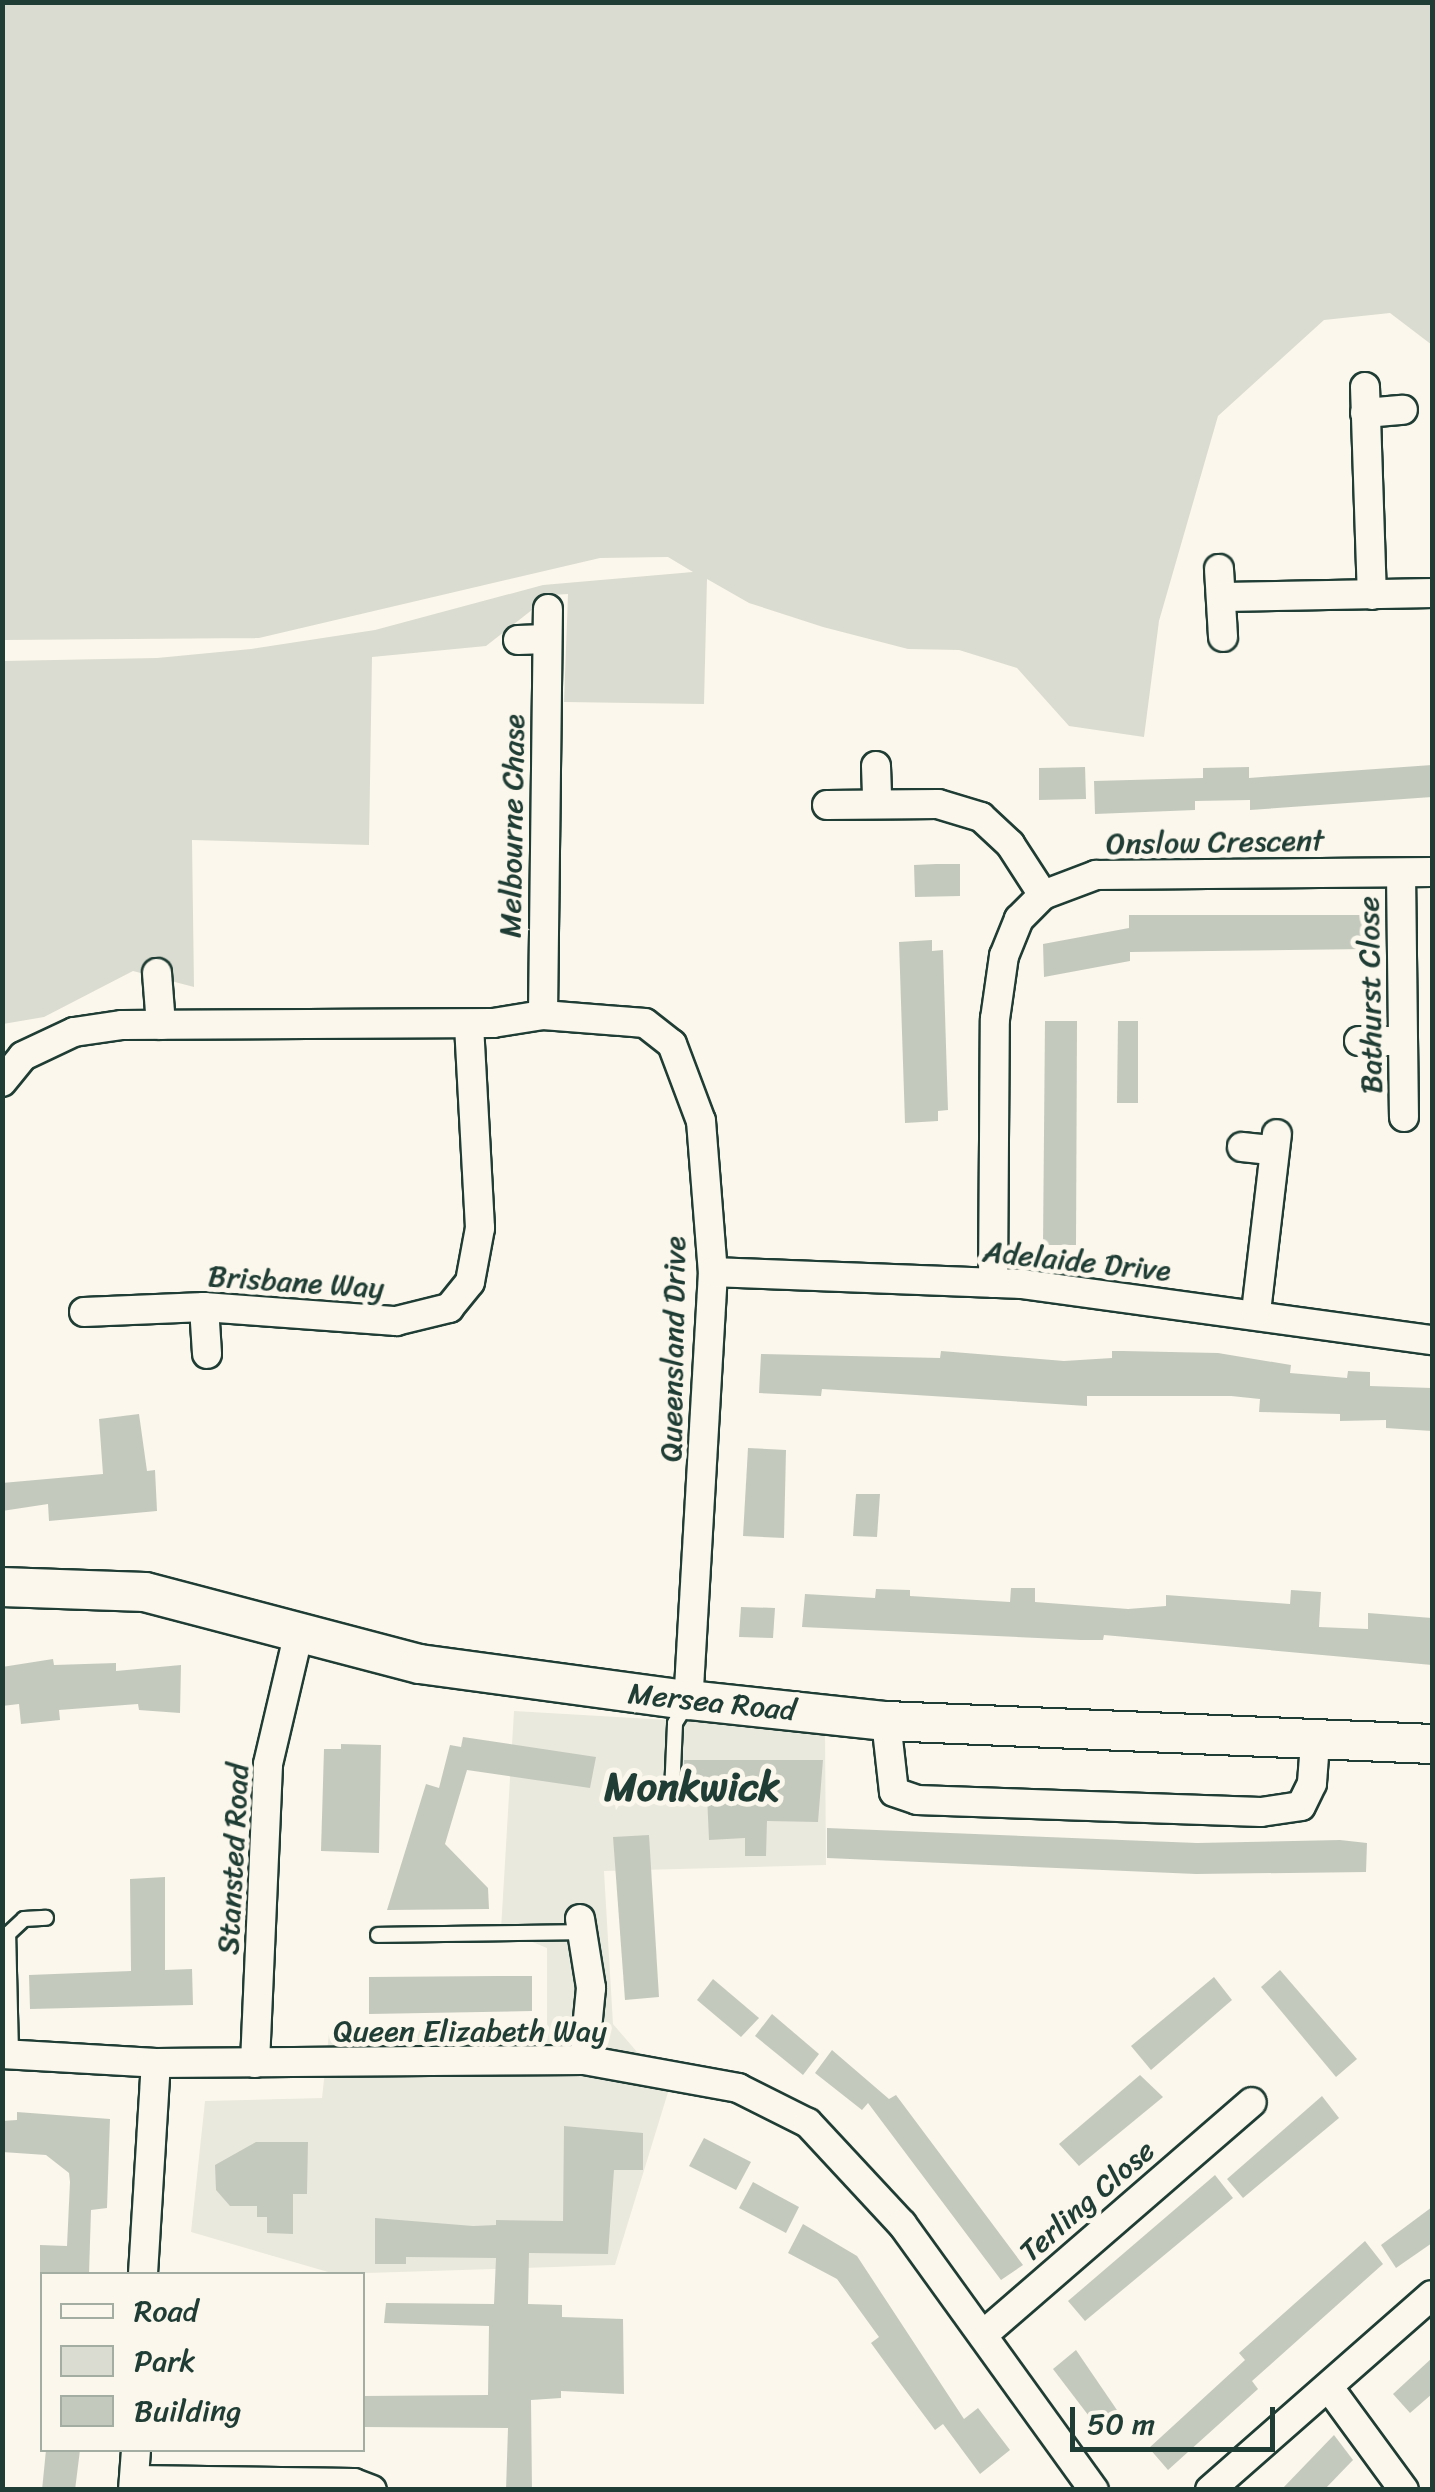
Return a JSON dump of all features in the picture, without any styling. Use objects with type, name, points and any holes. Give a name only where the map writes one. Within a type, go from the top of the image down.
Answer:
[{"type":"main road","name":"Mersea Road","points":[[2,1587],[144,1592],[220,1608],[298,1636],[340,1640],[498,1679],[688,1700],[886,1721],[1315,1743],[1432,1744]]},
{"type":"street","points":[[1372,595],[1365,400],[1402,410]]},
{"type":"street","points":[[1219,569],[1225,598],[1223,638]]},
{"type":"street","points":[[1225,598],[1432,593]]},
{"type":"street","name":"Melbourne Chase","points":[[542,1015],[548,609]]},
{"type":"street","points":[[518,640],[547,638]]},
{"type":"street","points":[[876,766],[876,803]]},
{"type":"street","points":[[827,805],[938,804],[981,816],[1010,844],[1042,896],[1019,919],[1004,956],[996,1019],[994,1283]]},
{"type":"street","name":"Onslow Crescent","points":[[1042,896],[1096,876],[1432,872]]},
{"type":"street","name":"Bathurst Close","points":[[1401,873],[1404,1117]]},
{"type":"street","points":[[157,973],[161,1025]]},
{"type":"street","name":"Queensland Drive","points":[[2,1082],[24,1056],[74,1032],[161,1025],[468,1024],[542,1015],[645,1023],[672,1044],[701,1121],[713,1272],[688,1700]]},
{"type":"street","name":"Brisbane Way","points":[[84,1312],[204,1307],[396,1322],[449,1308],[470,1282],[480,1228],[468,1024]]},
{"type":"street","points":[[1359,1041],[1404,1041]]},
{"type":"street","points":[[1242,1147],[1275,1142],[1256,1312]]},
{"type":"street","name":"Adelaide Drive","points":[[713,1272],[994,1283],[1256,1312],[1432,1340]]},
{"type":"street","points":[[204,1307],[206,1354]]},
{"type":"street","name":"Stansted Road","points":[[254,2063],[268,1764],[298,1636]]},
{"type":"street","points":[[886,1721],[894,1792],[917,1800],[1261,1812],[1302,1806],[1312,1783],[1315,1743]]},
{"type":"street","points":[[582,1925],[592,2026],[584,2060]]},
{"type":"street","name":"Queen Elizabeth Way","points":[[7,2054],[156,2063],[584,2060],[738,2088],[808,2123],[902,2224],[1094,2490]]},
{"type":"street","points":[[144,2272],[156,2063]]},
{"type":"street","name":"Terling Close","points":[[984,2334],[1234,2108]]},
{"type":"street","points":[[1210,2490],[1428,2307]]},
{"type":"street","points":[[1330,2388],[1404,2490]]},
{"type":"street","points":[[136,2452],[134,2485],[354,2483],[372,2490]]},
{"type":"lane","points":[[672,1792],[675,1724],[688,1700]]},
{"type":"lane","points":[[7,2054],[8,1934],[24,1919],[46,1918]]},
{"type":"lane","points":[[378,1935],[582,1925]]},
{"type":"shaded area","points":[[514,1711],[825,1729],[826,1865],[604,1871],[613,2024],[669,2089],[615,2265],[328,2272],[191,2232],[205,2101],[322,2098],[329,2033],[547,2026],[547,1948],[501,1929]]},
{"type":"green space","points":[[3,3],[1432,3],[1432,345],[1390,313],[1324,320],[1218,416],[1159,621],[1144,737],[1069,726],[1017,668],[959,650],[908,649],[823,627],[749,603],[707,579],[704,704],[564,702],[568,594],[551,595],[486,646],[372,657],[369,845],[192,840],[194,987],[133,971],[44,1017],[3,1024],[3,661],[157,658],[251,649],[375,630],[543,585],[693,572],[668,557],[600,558],[259,638],[3,640]]},
{"type":"building","points":[[1432,765],[1432,797],[1250,810],[1250,800],[1195,801],[1195,810],[1095,814],[1094,781],[1203,778],[1203,768],[1249,767],[1249,778]]},
{"type":"building","points":[[1085,767],[1086,799],[1039,800],[1039,768]]},
{"type":"building","points":[[960,864],[960,896],[915,897],[914,865]]},
{"type":"building","points":[[1129,915],[1365,915],[1366,949],[1130,952],[1130,961],[1044,977],[1043,944],[1129,928]]},
{"type":"building","points":[[932,940],[932,951],[943,950],[948,1110],[938,1111],[938,1121],[905,1123],[899,942]]},
{"type":"building","points":[[1045,1021],[1077,1021],[1076,1245],[1043,1245]]},
{"type":"building","points":[[1118,1021],[1138,1021],[1138,1103],[1117,1103]]},
{"type":"building","points":[[941,1351],[1064,1361],[1112,1358],[1112,1351],[1218,1353],[1291,1365],[1290,1373],[1347,1378],[1348,1371],[1370,1372],[1370,1386],[1432,1388],[1432,1431],[1386,1428],[1386,1420],[1340,1421],[1340,1414],[1259,1412],[1260,1399],[1231,1396],[1087,1396],[1087,1406],[822,1389],[821,1396],[759,1393],[761,1354],[940,1358]]},
{"type":"building","points":[[139,1414],[147,1471],[155,1470],[157,1511],[49,1521],[48,1504],[2,1511],[2,1483],[103,1474],[99,1419]]},
{"type":"building","points":[[748,1448],[786,1450],[784,1538],[743,1536]]},
{"type":"building","points":[[856,1494],[880,1494],[877,1537],[853,1536]]},
{"type":"building","points":[[1011,1588],[1035,1588],[1035,1602],[1128,1609],[1166,1606],[1166,1595],[1290,1604],[1291,1590],[1321,1592],[1319,1627],[1368,1629],[1368,1613],[1432,1618],[1432,1665],[1104,1635],[1103,1640],[1081,1640],[802,1627],[805,1594],[875,1598],[876,1589],[910,1590],[910,1596],[1010,1602]]},
{"type":"building","points":[[741,1607],[775,1608],[773,1638],[739,1637]]},
{"type":"building","points":[[53,1659],[54,1665],[116,1663],[116,1671],[181,1665],[180,1713],[139,1710],[138,1704],[59,1710],[60,1720],[21,1724],[19,1704],[2,1706],[2,1667]]},
{"type":"building","points":[[463,1737],[596,1757],[590,1788],[467,1770],[445,1844],[488,1888],[489,1909],[387,1910],[426,1784],[439,1788],[450,1745],[461,1747]]},
{"type":"building","points":[[341,1744],[381,1745],[379,1853],[321,1851],[324,1749],[341,1749]]},
{"type":"building","points":[[684,1760],[823,1760],[818,1822],[767,1821],[766,1856],[745,1856],[745,1838],[709,1840],[707,1795],[685,1795]]},
{"type":"building","points":[[827,1828],[1197,1843],[1340,1840],[1367,1843],[1366,1872],[1196,1874],[827,1858]]},
{"type":"building","points":[[649,1835],[659,1997],[625,2000],[613,1837]]},
{"type":"building","points":[[165,1877],[165,1970],[192,1969],[193,2005],[30,2009],[29,1975],[131,1971],[130,1879]]},
{"type":"building","points":[[1280,1970],[1357,2059],[1336,2077],[1261,1987]]},
{"type":"building","points":[[532,1976],[532,2011],[369,2014],[369,1977]]},
{"type":"building","points":[[1214,1977],[1232,2000],[1151,2070],[1131,2046]]},
{"type":"building","points":[[713,1979],[759,2018],[741,2037],[697,2000]]},
{"type":"building","points":[[772,2014],[819,2054],[803,2075],[755,2036]]},
{"type":"building","points":[[832,2050],[889,2099],[896,2095],[1023,2265],[1001,2280],[868,2103],[862,2110],[815,2073]]},
{"type":"building","points":[[1140,2075],[1163,2097],[1079,2166],[1059,2144]]},
{"type":"building","points":[[1322,2096],[1339,2118],[1243,2198],[1227,2179]]},
{"type":"building","points":[[17,2112],[110,2119],[107,2208],[91,2210],[89,2272],[40,2272],[40,2245],[67,2246],[69,2173],[46,2155],[2,2152],[2,2121],[17,2120]]},
{"type":"building","points":[[564,2126],[643,2133],[643,2170],[614,2170],[608,2254],[529,2253],[528,2304],[562,2305],[562,2317],[623,2319],[624,2394],[561,2391],[561,2398],[531,2400],[532,2490],[506,2490],[508,2428],[365,2427],[365,2396],[488,2395],[489,2326],[384,2323],[386,2303],[494,2304],[496,2258],[406,2257],[406,2264],[375,2264],[375,2218],[473,2226],[496,2225],[496,2220],[563,2221]]},
{"type":"building","points":[[704,2138],[751,2162],[736,2190],[689,2166]]},
{"type":"building","points":[[256,2142],[308,2142],[307,2194],[293,2194],[293,2234],[267,2233],[267,2217],[257,2217],[257,2206],[230,2206],[216,2190],[215,2165]]},
{"type":"building","points":[[1215,2175],[1233,2198],[1085,2321],[1068,2301]]},
{"type":"building","points":[[753,2182],[799,2207],[786,2233],[739,2208]]},
{"type":"building","points":[[1432,2207],[1432,2243],[1396,2268],[1381,2245]]},
{"type":"building","points":[[803,2224],[857,2256],[964,2419],[978,2408],[1010,2450],[980,2474],[943,2424],[935,2430],[871,2343],[879,2337],[837,2279],[788,2253]]},
{"type":"building","points":[[1365,2241],[1383,2264],[1252,2381],[1258,2389],[1168,2470],[1149,2448],[1245,2360],[1239,2353]]},
{"type":"building","points":[[1076,2350],[1119,2413],[1098,2428],[1053,2369]]},
{"type":"building","points":[[1432,2358],[1432,2394],[1410,2413],[1393,2394]]},
{"type":"building","points":[[1334,2435],[1353,2460],[1324,2490],[1281,2490]]},
{"type":"building","points":[[46,2452],[80,2452],[75,2490],[42,2490]]},
{"type":"district","name":"Monkwick","points":[[692,1787]]}]
